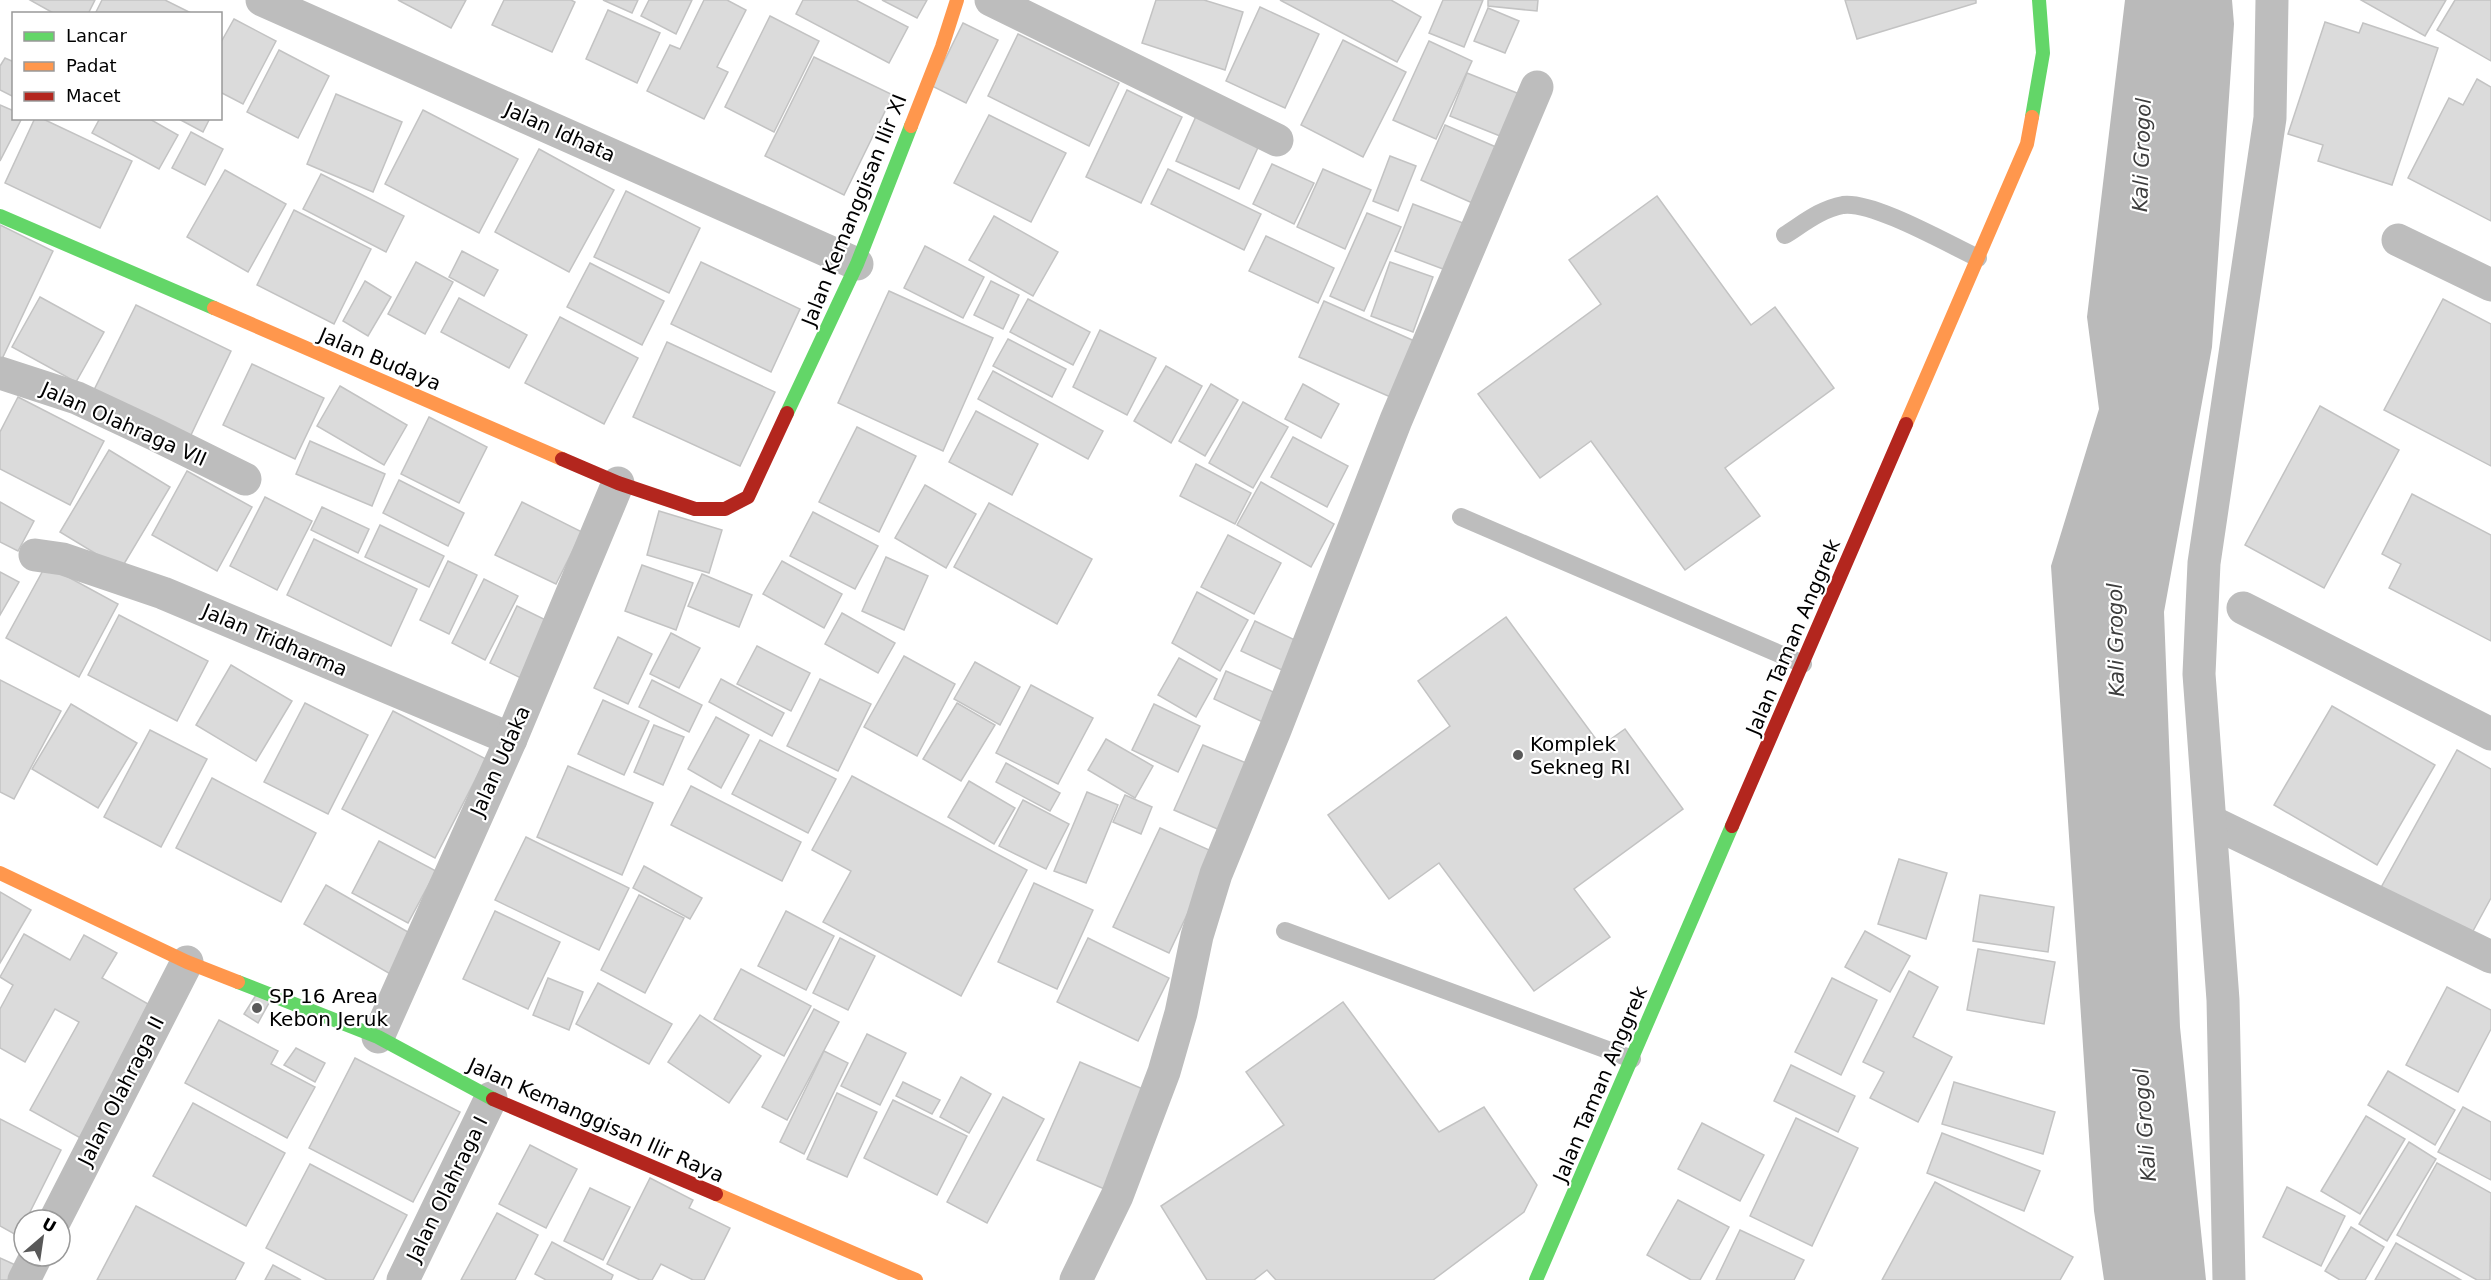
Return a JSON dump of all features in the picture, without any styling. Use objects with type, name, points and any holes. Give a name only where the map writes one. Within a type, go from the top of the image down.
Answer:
[{"type":"street","name":"Jalan Idhata","points":[[262,0],[857,264]]},
{"type":"street","name":"Jalan Kemanggisan Ilir XI","points":[[748,497],[857,264],[942,47],[957,0]]},
{"type":"street","points":[[991,0],[1277,140]]},
{"type":"street","name":"Jalan Taman Anggrek","points":[[1536,1280],[2027,144],[2043,53],[2039,0]]},
{"type":"street","points":[[2229,1280],[2223,1000],[2212,822],[2199,674],[2204,563],[2270,118],[2272,0]]},
{"type":"street","points":[[1076,1280],[1117,1196],[1164,1072],[1181,1013],[1197,936],[1216,874],[1396,420],[1537,87]]},
{"type":"street","name":"Jalan Budaya","points":[[0,216],[618,483],[695,509],[725,509],[748,497]]},
{"type":"street","points":[[2398,240],[2491,285]]},
{"type":"street","name":"Jalan Olahraga VII","points":[[0,373],[76,398],[245,479]]},
{"type":"street","name":"Jalan Udaka","points":[[378,1037],[511,739],[618,483]]},
{"type":"street","name":"Jalan Tridharma","points":[[35,555],[63,559],[163,592],[511,739]]},
{"type":"street","points":[[2243,608],[2491,734]]},
{"type":"street","points":[[2212,822],[2491,957]]},
{"type":"street","name":"Jalan Kemanggisan Ilir Raya","points":[[0,873],[187,962],[378,1037],[491,1098],[916,1280]]},
{"type":"street","name":"Jalan Olahraga II","points":[[61,1208],[187,962]]},
{"type":"street","name":"Jalan Olahraga I","points":[[403,1280],[491,1098]]},
{"type":"lane","points":[[1785,234],[1821,211],[1846,205],[1876,210],[1978,258]]},
{"type":"lane","points":[[1461,518],[1803,664]]},
{"type":"lane","points":[[1285,931],[1632,1059]]},
{"type":"water","name":"Kali Grogol","points":[[2125,0],[2232,0],[2234,24],[2212,347],[2164,612],[2180,1027],[2206,1280],[2104,1280],[2094,1211],[2051,566],[2099,409],[2087,317]]},
{"type":"building","points":[[30,0],[95,0],[89,12],[51,12]]},
{"type":"building","points":[[102,0],[165,0],[189,12],[96,12]]},
{"type":"building","points":[[398,0],[466,0],[451,28]]},
{"type":"building","points":[[504,0],[571,0],[575,2],[552,52],[492,25]]},
{"type":"building","points":[[603,0],[638,0],[632,13]]},
{"type":"building","points":[[649,0],[692,0],[676,34],[641,16]]},
{"type":"building","points":[[704,0],[727,0],[746,10],[717,67],[728,72],[704,119],[647,91],[670,45],[680,49]]},
{"type":"building","points":[[803,0],[856,0],[908,27],[889,63],[796,14]]},
{"type":"building","points":[[882,0],[927,0],[917,18]]},
{"type":"building","points":[[1156,0],[1204,0],[1243,12],[1225,70],[1142,43]]},
{"type":"building","points":[[1280,0],[1391,0],[1421,17],[1397,62]]},
{"type":"building","points":[[1443,0],[1483,0],[1464,47],[1429,33]]},
{"type":"building","points":[[1488,0],[1538,0],[1537,11],[1488,6]]},
{"type":"building","points":[[1845,0],[1976,0],[1976,3],[1857,39]]},
{"type":"building","points":[[2361,0],[2446,0],[2425,36]]},
{"type":"building","points":[[2455,0],[2491,0],[2491,61],[2437,30]]},
{"type":"building","points":[[1260,7],[1319,34],[1285,108],[1226,81]]},
{"type":"building","points":[[1488,8],[1519,21],[1505,53],[1474,41]]},
{"type":"building","points":[[608,10],[660,33],[637,83],[586,59]]},
{"type":"building","points":[[770,16],[819,41],[774,132],[725,107]]},
{"type":"building","points":[[234,19],[276,41],[243,104],[222,93],[222,40]]},
{"type":"building","points":[[2325,22],[2359,33],[2363,23],[2438,48],[2392,185],[2318,161],[2323,145],[2288,134]]},
{"type":"building","points":[[963,23],[998,40],[966,103],[932,86]]},
{"type":"building","points":[[1018,34],[1119,83],[1089,146],[988,96]]},
{"type":"building","points":[[1343,40],[1406,72],[1363,157],[1301,125]]},
{"type":"building","points":[[1429,41],[1472,61],[1436,139],[1393,120]]},
{"type":"building","points":[[279,50],[329,76],[298,138],[247,112]]},
{"type":"building","points":[[814,57],[893,95],[844,195],[765,156]]},
{"type":"building","points":[[5,58],[12,61],[12,96],[0,90],[0,66]]},
{"type":"building","points":[[1467,73],[1527,97],[1510,140],[1450,116]]},
{"type":"building","points":[[2477,79],[2491,87],[2491,221],[2408,178],[2449,98],[2463,105]]},
{"type":"building","points":[[1127,90],[1182,117],[1141,203],[1086,177]]},
{"type":"building","points":[[336,94],[402,122],[373,192],[307,164]]},
{"type":"building","points":[[0,105],[12,110],[12,120],[21,120],[0,161]]},
{"type":"building","points":[[423,110],[518,159],[479,233],[385,184]]},
{"type":"building","points":[[1197,114],[1260,143],[1239,189],[1176,161]]},
{"type":"building","points":[[989,115],[1066,153],[1031,222],[954,183]]},
{"type":"building","points":[[34,120],[45,120],[132,161],[100,228],[5,183]]},
{"type":"building","points":[[99,120],[152,120],[178,135],[159,169],[92,133]]},
{"type":"building","points":[[181,120],[209,120],[203,132]]},
{"type":"building","points":[[1445,125],[1503,150],[1479,206],[1421,180]]},
{"type":"building","points":[[191,132],[223,149],[205,185],[172,168]]},
{"type":"building","points":[[539,149],[614,190],[569,272],[495,232]]},
{"type":"building","points":[[1390,156],[1416,166],[1398,211],[1373,201]]},
{"type":"building","points":[[1272,164],[1314,183],[1294,224],[1253,204]]},
{"type":"building","points":[[1168,169],[1261,214],[1244,250],[1151,204]]},
{"type":"building","points":[[1323,169],[1371,190],[1345,249],[1297,227]]},
{"type":"building","points":[[225,170],[286,204],[248,272],[187,237]]},
{"type":"building","points":[[321,174],[404,216],[386,252],[303,209]]},
{"type":"building","points":[[626,191],[700,228],[669,293],[594,257]]},
{"type":"building","points":[[1657,196],[1751,325],[1775,307],[1834,388],[1725,468],[1760,516],[1685,570],[1591,441],[1540,478],[1478,394],[1601,304],[1569,260]]},
{"type":"building","points":[[1413,204],[1468,225],[1451,272],[1395,251]]},
{"type":"building","points":[[294,210],[371,249],[334,324],[257,285]]},
{"type":"building","points":[[1367,213],[1401,227],[1364,311],[1330,296]]},
{"type":"building","points":[[994,216],[1058,252],[1033,296],[969,260]]},
{"type":"building","points":[[0,225],[53,251],[2,359],[0,359]]},
{"type":"building","points":[[1266,236],[1334,268],[1318,303],[1249,271]]},
{"type":"building","points":[[925,246],[984,277],[963,318],[904,288]]},
{"type":"building","points":[[462,251],[498,270],[484,296],[449,277]]},
{"type":"building","points":[[416,262],[453,282],[425,334],[388,314]]},
{"type":"building","points":[[701,262],[800,309],[771,372],[671,324]]},
{"type":"building","points":[[1390,262],[1433,277],[1413,332],[1371,316]]},
{"type":"building","points":[[590,263],[664,301],[642,345],[567,307]]},
{"type":"building","points":[[365,281],[391,297],[368,336],[343,321]]},
{"type":"building","points":[[991,281],[1019,295],[1003,329],[974,315]]},
{"type":"building","points":[[889,291],[993,338],[943,451],[838,403]]},
{"type":"building","points":[[40,297],[104,332],[76,382],[12,347]]},
{"type":"building","points":[[459,298],[527,335],[509,368],[441,332]]},
{"type":"building","points":[[1028,299],[1090,332],[1073,365],[1010,332]]},
{"type":"building","points":[[2443,299],[2491,324],[2491,466],[2384,410]]},
{"type":"building","points":[[1324,301],[1419,343],[1395,399],[1299,357]]},
{"type":"building","points":[[136,305],[231,351],[190,437],[94,390]]},
{"type":"building","points":[[560,317],[638,358],[604,424],[525,383]]},
{"type":"building","points":[[1100,330],[1156,358],[1127,415],[1073,387]]},
{"type":"building","points":[[1008,339],[1066,369],[1052,397],[993,366]]},
{"type":"building","points":[[667,342],[775,392],[740,466],[633,417]]},
{"type":"building","points":[[252,364],[324,398],[295,459],[223,425]]},
{"type":"building","points":[[1166,366],[1202,386],[1171,443],[1134,421]]},
{"type":"building","points":[[993,371],[1103,431],[1088,459],[978,399]]},
{"type":"building","points":[[1211,384],[1238,400],[1205,456],[1179,441]]},
{"type":"building","points":[[1303,384],[1339,404],[1321,438],[1285,419]]},
{"type":"building","points":[[340,386],[407,425],[384,465],[317,426]]},
{"type":"building","points":[[18,397],[104,441],[70,505],[0,469],[0,432]]},
{"type":"building","points":[[1243,402],[1288,427],[1253,488],[1209,463]]},
{"type":"building","points":[[2320,406],[2399,450],[2324,588],[2245,545]]},
{"type":"building","points":[[976,411],[1038,444],[1012,495],[949,462]]},
{"type":"building","points":[[429,417],[487,447],[459,503],[401,474]]},
{"type":"building","points":[[857,427],[916,456],[879,532],[819,502]]},
{"type":"building","points":[[1293,437],[1348,466],[1327,507],[1271,477]]},
{"type":"building","points":[[310,441],[385,474],[372,506],[296,474]]},
{"type":"building","points":[[109,450],[170,487],[121,569],[60,532]]},
{"type":"building","points":[[1196,464],[1251,493],[1235,524],[1180,496]]},
{"type":"building","points":[[187,471],[252,507],[217,571],[152,535]]},
{"type":"building","points":[[399,480],[464,513],[448,546],[383,513]]},
{"type":"building","points":[[1261,482],[1334,524],[1311,567],[1237,525]]},
{"type":"building","points":[[925,485],[976,514],[946,568],[895,538]]},
{"type":"building","points":[[2412,494],[2491,535],[2491,641],[2389,588],[2401,564],[2382,554]]},
{"type":"building","points":[[265,497],[312,521],[277,590],[230,566]]},
{"type":"building","points":[[0,502],[34,521],[18,551],[0,542]]},
{"type":"building","points":[[522,502],[582,532],[556,584],[495,555]]},
{"type":"building","points":[[989,503],[1092,559],[1057,624],[954,567]]},
{"type":"building","points":[[322,507],[369,529],[358,553],[311,530]]},
{"type":"building","points":[[659,511],[722,530],[709,573],[647,555]]},
{"type":"building","points":[[813,512],[878,546],[855,589],[790,556]]},
{"type":"building","points":[[380,525],[444,556],[429,587],[365,557]]},
{"type":"building","points":[[1228,535],[1281,563],[1254,614],[1201,587]]},
{"type":"building","points":[[314,539],[417,589],[391,646],[287,595]]},
{"type":"building","points":[[886,557],[928,576],[904,630],[862,611]]},
{"type":"building","points":[[448,561],[477,575],[449,634],[420,620]]},
{"type":"building","points":[[782,561],[842,594],[824,628],[763,594]]},
{"type":"building","points":[[46,565],[118,604],[79,677],[6,638]]},
{"type":"building","points":[[642,565],[693,583],[676,630],[625,611]]},
{"type":"building","points":[[0,572],[19,582],[0,615]]},
{"type":"building","points":[[702,574],[752,595],[739,627],[688,606]]},
{"type":"building","points":[[484,579],[518,596],[485,660],[452,643]]},
{"type":"building","points":[[1197,592],[1248,620],[1220,671],[1172,643]]},
{"type":"building","points":[[517,606],[554,624],[527,681],[490,663]]},
{"type":"building","points":[[842,613],[895,643],[878,673],[825,644]]},
{"type":"building","points":[[119,615],[208,661],[177,721],[88,675]]},
{"type":"building","points":[[1506,617],[1601,746],[1625,729],[1683,809],[1574,889],[1610,937],[1534,991],[1439,863],[1389,899],[1328,815],[1450,726],[1418,681]]},
{"type":"building","points":[[1255,621],[1297,641],[1282,670],[1241,651]]},
{"type":"building","points":[[671,633],[700,648],[679,688],[650,674]]},
{"type":"building","points":[[618,637],[652,654],[628,704],[594,688]]},
{"type":"building","points":[[757,646],[810,673],[791,711],[737,684]]},
{"type":"building","points":[[904,656],[955,684],[917,756],[864,727]]},
{"type":"building","points":[[1179,658],[1217,679],[1196,717],[1158,695]]},
{"type":"building","points":[[975,662],[1020,687],[1000,725],[954,699]]},
{"type":"building","points":[[231,665],[292,701],[256,761],[196,725]]},
{"type":"building","points":[[1226,671],[1280,695],[1267,724],[1214,699]]},
{"type":"building","points":[[721,679],[784,713],[772,736],[709,702]]},
{"type":"building","points":[[820,679],[871,704],[838,771],[787,746]]},
{"type":"building","points":[[0,680],[61,711],[14,799],[0,792]]},
{"type":"building","points":[[652,680],[702,705],[689,732],[639,707]]},
{"type":"building","points":[[1031,685],[1093,718],[1058,784],[996,753]]},
{"type":"building","points":[[603,700],[649,721],[624,775],[578,754]]},
{"type":"building","points":[[305,703],[368,735],[328,814],[264,782]]},
{"type":"building","points":[[957,703],[995,725],[961,781],[923,759]]},
{"type":"building","points":[[71,704],[137,743],[98,808],[32,769]]},
{"type":"building","points":[[1154,704],[1200,726],[1178,772],[1132,750]]},
{"type":"building","points":[[2332,706],[2435,765],[2377,865],[2274,805]]},
{"type":"building","points":[[393,711],[486,759],[435,858],[342,809]]},
{"type":"building","points":[[716,717],[749,735],[721,788],[688,769]]},
{"type":"building","points":[[654,725],[684,737],[663,785],[634,772]]},
{"type":"building","points":[[150,730],[207,759],[161,847],[104,817]]},
{"type":"building","points":[[1106,739],[1153,766],[1135,798],[1088,770]]},
{"type":"building","points":[[760,740],[836,779],[808,833],[732,794]]},
{"type":"building","points":[[1203,745],[1251,765],[1222,831],[1174,810]]},
{"type":"building","points":[[2457,750],[2491,769],[2491,898],[2467,942],[2378,893]]},
{"type":"building","points":[[1006,763],[1060,793],[1050,811],[996,782]]},
{"type":"building","points":[[568,766],[653,803],[622,875],[537,837]]},
{"type":"building","points":[[852,776],[1027,870],[961,996],[823,922],[851,871],[812,850]]},
{"type":"building","points":[[212,778],[316,833],[281,902],[176,848]]},
{"type":"building","points":[[969,781],[1015,808],[994,844],[948,817]]},
{"type":"building","points":[[691,786],[801,842],[782,881],[671,825]]},
{"type":"building","points":[[1087,792],[1118,805],[1086,883],[1054,871]]},
{"type":"building","points":[[1125,795],[1152,807],[1141,834],[1113,822]]},
{"type":"building","points":[[1023,800],[1069,824],[1046,869],[999,846]]},
{"type":"building","points":[[1160,828],[1216,853],[1169,953],[1113,927]]},
{"type":"building","points":[[526,837],[629,888],[599,950],[495,900]]},
{"type":"building","points":[[379,841],[436,871],[408,923],[352,893]]},
{"type":"building","points":[[1899,859],[1947,873],[1926,939],[1878,924]]},
{"type":"building","points":[[644,866],[702,898],[690,919],[633,888]]},
{"type":"building","points":[[1034,883],[1093,910],[1057,989],[998,962]]},
{"type":"building","points":[[326,885],[415,936],[392,975],[304,924]]},
{"type":"building","points":[[0,892],[31,910],[0,963]]},
{"type":"building","points":[[639,895],[684,918],[645,993],[601,970]]},
{"type":"building","points":[[1980,895],[2054,907],[2048,952],[1973,941]]},
{"type":"building","points":[[495,911],[560,942],[528,1009],[463,979]]},
{"type":"building","points":[[786,911],[834,936],[806,990],[758,966]]},
{"type":"building","points":[[1865,931],[1910,956],[1890,992],[1845,967]]},
{"type":"building","points":[[24,934],[70,960],[84,935],[117,953],[102,978],[157,1009],[84,1140],[30,1110],[79,1022],[55,1009],[25,1062],[0,1048],[0,1009],[13,985],[0,977]]},
{"type":"building","points":[[840,938],[875,956],[848,1010],[813,993]]},
{"type":"building","points":[[1088,938],[1169,978],[1138,1041],[1057,1002]]},
{"type":"building","points":[[1978,949],[2055,962],[2044,1024],[1967,1010]]},
{"type":"building","points":[[741,969],[811,1006],[784,1056],[714,1019]]},
{"type":"building","points":[[1909,971],[1938,987],[1913,1037],[1952,1057],[1918,1122],[1870,1098],[1884,1072],[1863,1062]]},
{"type":"building","points":[[548,978],[583,992],[569,1030],[533,1015]]},
{"type":"building","points":[[1832,978],[1877,1000],[1841,1075],[1795,1052]]},
{"type":"building","points":[[598,983],[672,1024],[649,1064],[576,1024]]},
{"type":"building","points":[[2447,987],[2491,1010],[2491,1029],[2458,1092],[2406,1065]]},
{"type":"building","name":"SP 16 Area Kebon Jeruk","points":[[256,995],[270,1001],[258,1023],[244,1014]]},
{"type":"building","points":[[1343,1002],[1439,1132],[1484,1107],[1537,1185],[1524,1212],[1433,1280],[1276,1280],[1267,1270],[1254,1280],[1207,1280],[1161,1206],[1284,1125],[1246,1072]]},
{"type":"building","points":[[814,1009],[839,1022],[787,1120],[762,1107]]},
{"type":"building","points":[[700,1015],[761,1056],[729,1103],[668,1062]]},
{"type":"building","points":[[219,1020],[278,1051],[271,1064],[315,1087],[287,1138],[185,1083]]},
{"type":"building","points":[[867,1034],[906,1053],[880,1105],[841,1086]]},
{"type":"building","points":[[296,1048],[325,1063],[315,1082],[284,1065]]},
{"type":"building","points":[[824,1051],[848,1063],[804,1154],[780,1142]]},
{"type":"building","points":[[355,1058],[460,1112],[413,1202],[309,1148]]},
{"type":"building","points":[[1080,1062],[1152,1093],[1109,1191],[1037,1160]]},
{"type":"building","points":[[1791,1065],[1855,1096],[1838,1132],[1774,1101]]},
{"type":"building","points":[[2388,1071],[2455,1110],[2435,1145],[2368,1105]]},
{"type":"building","points":[[961,1077],[991,1094],[969,1133],[940,1117]]},
{"type":"building","points":[[903,1082],[940,1100],[932,1114],[896,1096]]},
{"type":"building","points":[[1954,1082],[2055,1112],[2043,1154],[1942,1124]]},
{"type":"building","points":[[837,1093],[877,1112],[847,1177],[807,1159]]},
{"type":"building","points":[[1003,1097],[1044,1119],[987,1223],[947,1202]]},
{"type":"building","points":[[893,1100],[967,1136],[937,1195],[864,1158]]},
{"type":"building","points":[[193,1103],[285,1153],[246,1226],[153,1176]]},
{"type":"building","points":[[2463,1107],[2491,1122],[2491,1180],[2438,1152]]},
{"type":"building","points":[[2366,1116],[2405,1139],[2360,1214],[2321,1191]]},
{"type":"building","points":[[1796,1118],[1858,1148],[1812,1246],[1750,1216]]},
{"type":"building","points":[[0,1119],[61,1150],[32,1208],[12,1208],[12,1233],[0,1226]]},
{"type":"building","points":[[1702,1123],[1764,1155],[1740,1201],[1678,1169]]},
{"type":"building","points":[[1942,1133],[2040,1171],[2024,1211],[1927,1173]]},
{"type":"building","points":[[2409,1142],[2436,1159],[2387,1241],[2359,1224]]},
{"type":"building","points":[[530,1145],[577,1169],[546,1228],[499,1204]]},
{"type":"building","points":[[2437,1163],[2491,1193],[2490,1280],[2477,1280],[2397,1235]]},
{"type":"building","points":[[310,1164],[407,1215],[373,1280],[327,1280],[266,1248]]},
{"type":"building","points":[[650,1178],[693,1200],[689,1208],[730,1228],[704,1280],[693,1280],[661,1264],[652,1280],[640,1280],[607,1264]]},
{"type":"building","points":[[1935,1182],[2073,1257],[2060,1280],[1882,1280]]},
{"type":"building","points":[[2287,1187],[2345,1216],[2321,1266],[2263,1237]]},
{"type":"building","points":[[590,1188],[630,1207],[603,1260],[564,1241]]},
{"type":"building","points":[[1678,1200],[1729,1227],[1700,1280],[1691,1280],[1647,1255]]},
{"type":"building","points":[[136,1206],[244,1263],[235,1280],[97,1280]]},
{"type":"building","points":[[497,1213],[538,1235],[515,1280],[461,1280]]},
{"type":"building","points":[[2351,1227],[2384,1247],[2365,1280],[2340,1280],[2325,1271]]},
{"type":"building","points":[[1740,1230],[1804,1260],[1794,1280],[1716,1280]]},
{"type":"building","points":[[552,1242],[613,1275],[611,1280],[546,1280],[535,1274]]},
{"type":"building","points":[[2396,1243],[2461,1280],[2375,1280]]},
{"type":"building","points":[[0,1258],[12,1263],[12,1268],[22,1268],[17,1280],[0,1280]]},
{"type":"building","points":[[273,1265],[301,1280],[265,1280]]},
{"type":"traffic: fast","points":[[2032,117],[2043,53],[2039,0]]},
{"type":"traffic: fast","points":[[787,413],[857,264],[911,126]]},
{"type":"traffic: fast","points":[[0,216],[214,308]]},
{"type":"traffic: fast","points":[[1536,1280],[1732,826]]},
{"type":"traffic: fast","points":[[238,982],[378,1037],[493,1099]]},
{"type":"traffic: slow","points":[[911,126],[942,47],[957,0]]},
{"type":"traffic: slow","points":[[1906,424],[2027,144],[2032,117]]},
{"type":"traffic: slow","points":[[214,308],[562,459]]},
{"type":"traffic: slow","points":[[0,873],[187,962],[238,982]]},
{"type":"traffic: slow","points":[[716,1194],[916,1280]]},
{"type":"traffic: jam","points":[[562,459],[618,483],[695,509],[725,509],[748,497],[787,413]]},
{"type":"traffic: jam","points":[[1732,826],[1906,424]]},
{"type":"traffic: jam","points":[[493,1099],[716,1194]]},
{"type":"place","name":"Komplek Sekneg RI","points":[[1518,755]]},
{"type":"place","name":"SP 16 Area Kebon Jeruk","points":[[257,1008]]}]
